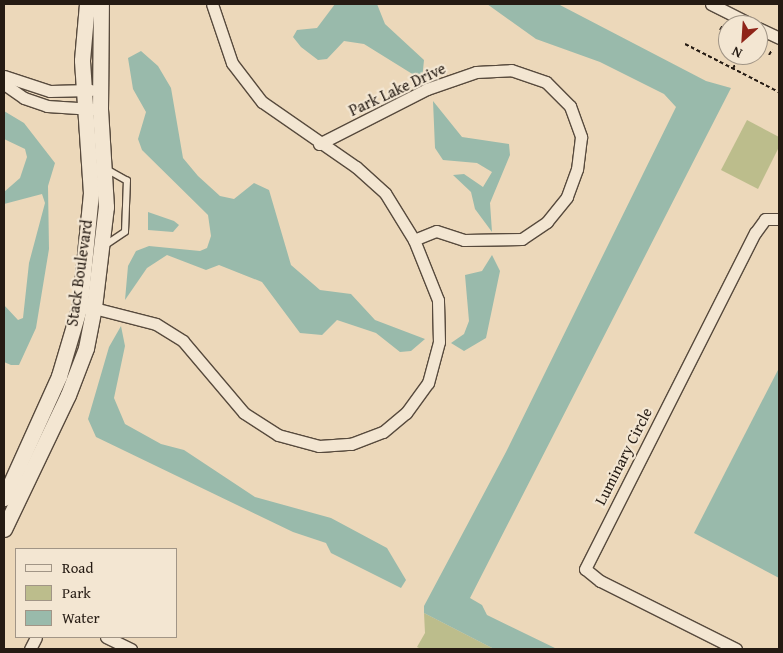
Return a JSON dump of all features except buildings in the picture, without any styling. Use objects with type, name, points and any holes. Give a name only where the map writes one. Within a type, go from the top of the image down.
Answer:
[{"type":"street","name":"Stack Boulevard","points":[[4,529],[68,395],[87,306],[104,246],[104,168],[92,109],[84,91],[87,4]]},
{"type":"street","name":"Stack Boulevard","points":[[4,498],[59,376],[87,306],[92,109],[100,90],[102,4]]},
{"type":"street","points":[[87,306],[156,324],[183,341],[244,413],[278,435],[319,446],[351,444],[383,432],[406,413],[428,383],[439,342],[438,300],[414,240],[385,193],[356,167],[319,144],[262,102],[232,63],[212,4]]},
{"type":"street","points":[[711,4],[733,15]]},
{"type":"street","name":"Park Lake Drive","points":[[319,144],[427,89],[476,72],[511,70],[546,82],[570,106],[582,137],[577,169],[566,197],[547,222],[522,239],[464,240],[436,231],[414,240]]},
{"type":"street","points":[[4,76],[50,91],[100,90]]},
{"type":"street","points":[[4,84],[42,105],[92,109]]},
{"type":"street","name":"Luminary Circle","points":[[736,649],[600,581],[585,569],[755,233],[765,219],[779,219]]},
{"type":"street","points":[[108,638],[130,649]]},
{"type":"lane","points":[[104,168],[127,182],[125,232],[104,246]]},
{"type":"path","points":[[685,44],[779,92]]},
{"type":"path","points":[[769,55],[772,50]]},
{"type":"green space","points":[[747,120],[779,137],[779,147],[758,189],[721,170]]},
{"type":"green space","points":[[424,613],[494,649],[421,649],[417,647],[425,633]]},
{"type":"water","points":[[335,4],[377,4],[385,24],[424,60],[422,80],[364,44],[344,41],[327,59],[318,60],[301,47],[293,37],[297,30],[317,28]]},
{"type":"water","points":[[487,4],[558,4],[706,81],[731,88],[470,598],[482,605],[487,615],[557,649],[494,649],[424,613],[424,606],[506,452],[676,107],[664,94],[600,62],[536,39]]},
{"type":"water","points":[[141,51],[158,66],[171,88],[183,158],[198,176],[220,196],[234,199],[254,183],[269,190],[291,265],[320,290],[351,294],[375,320],[425,339],[411,351],[400,352],[376,333],[337,320],[322,335],[300,333],[262,282],[219,265],[206,270],[167,255],[147,268],[125,300],[128,266],[136,251],[149,246],[200,251],[207,248],[211,236],[208,215],[142,150],[138,139],[146,112],[133,89],[128,58]]},
{"type":"water","points":[[433,101],[462,137],[509,144],[510,155],[490,203],[492,232],[475,209],[471,192],[453,175],[464,174],[483,187],[492,172],[477,163],[443,160],[435,148]]},
{"type":"water","points":[[4,111],[24,123],[55,163],[48,186],[49,249],[36,328],[19,365],[11,365],[4,362],[4,305],[18,320],[23,318],[29,263],[45,203],[42,194],[4,204],[4,192],[20,178],[27,157],[25,149],[4,139]]},
{"type":"water","points":[[148,212],[174,221],[179,225],[173,232],[148,230]]},
{"type":"water","points":[[492,255],[500,271],[486,338],[464,351],[451,343],[464,334],[469,321],[465,275],[482,271]]},
{"type":"water","points":[[121,326],[125,346],[114,398],[125,424],[161,444],[184,450],[255,497],[331,518],[387,548],[406,580],[401,588],[331,553],[326,543],[293,532],[96,437],[88,419],[109,347]]},
{"type":"water","points":[[779,368],[779,578],[694,533]]}]
